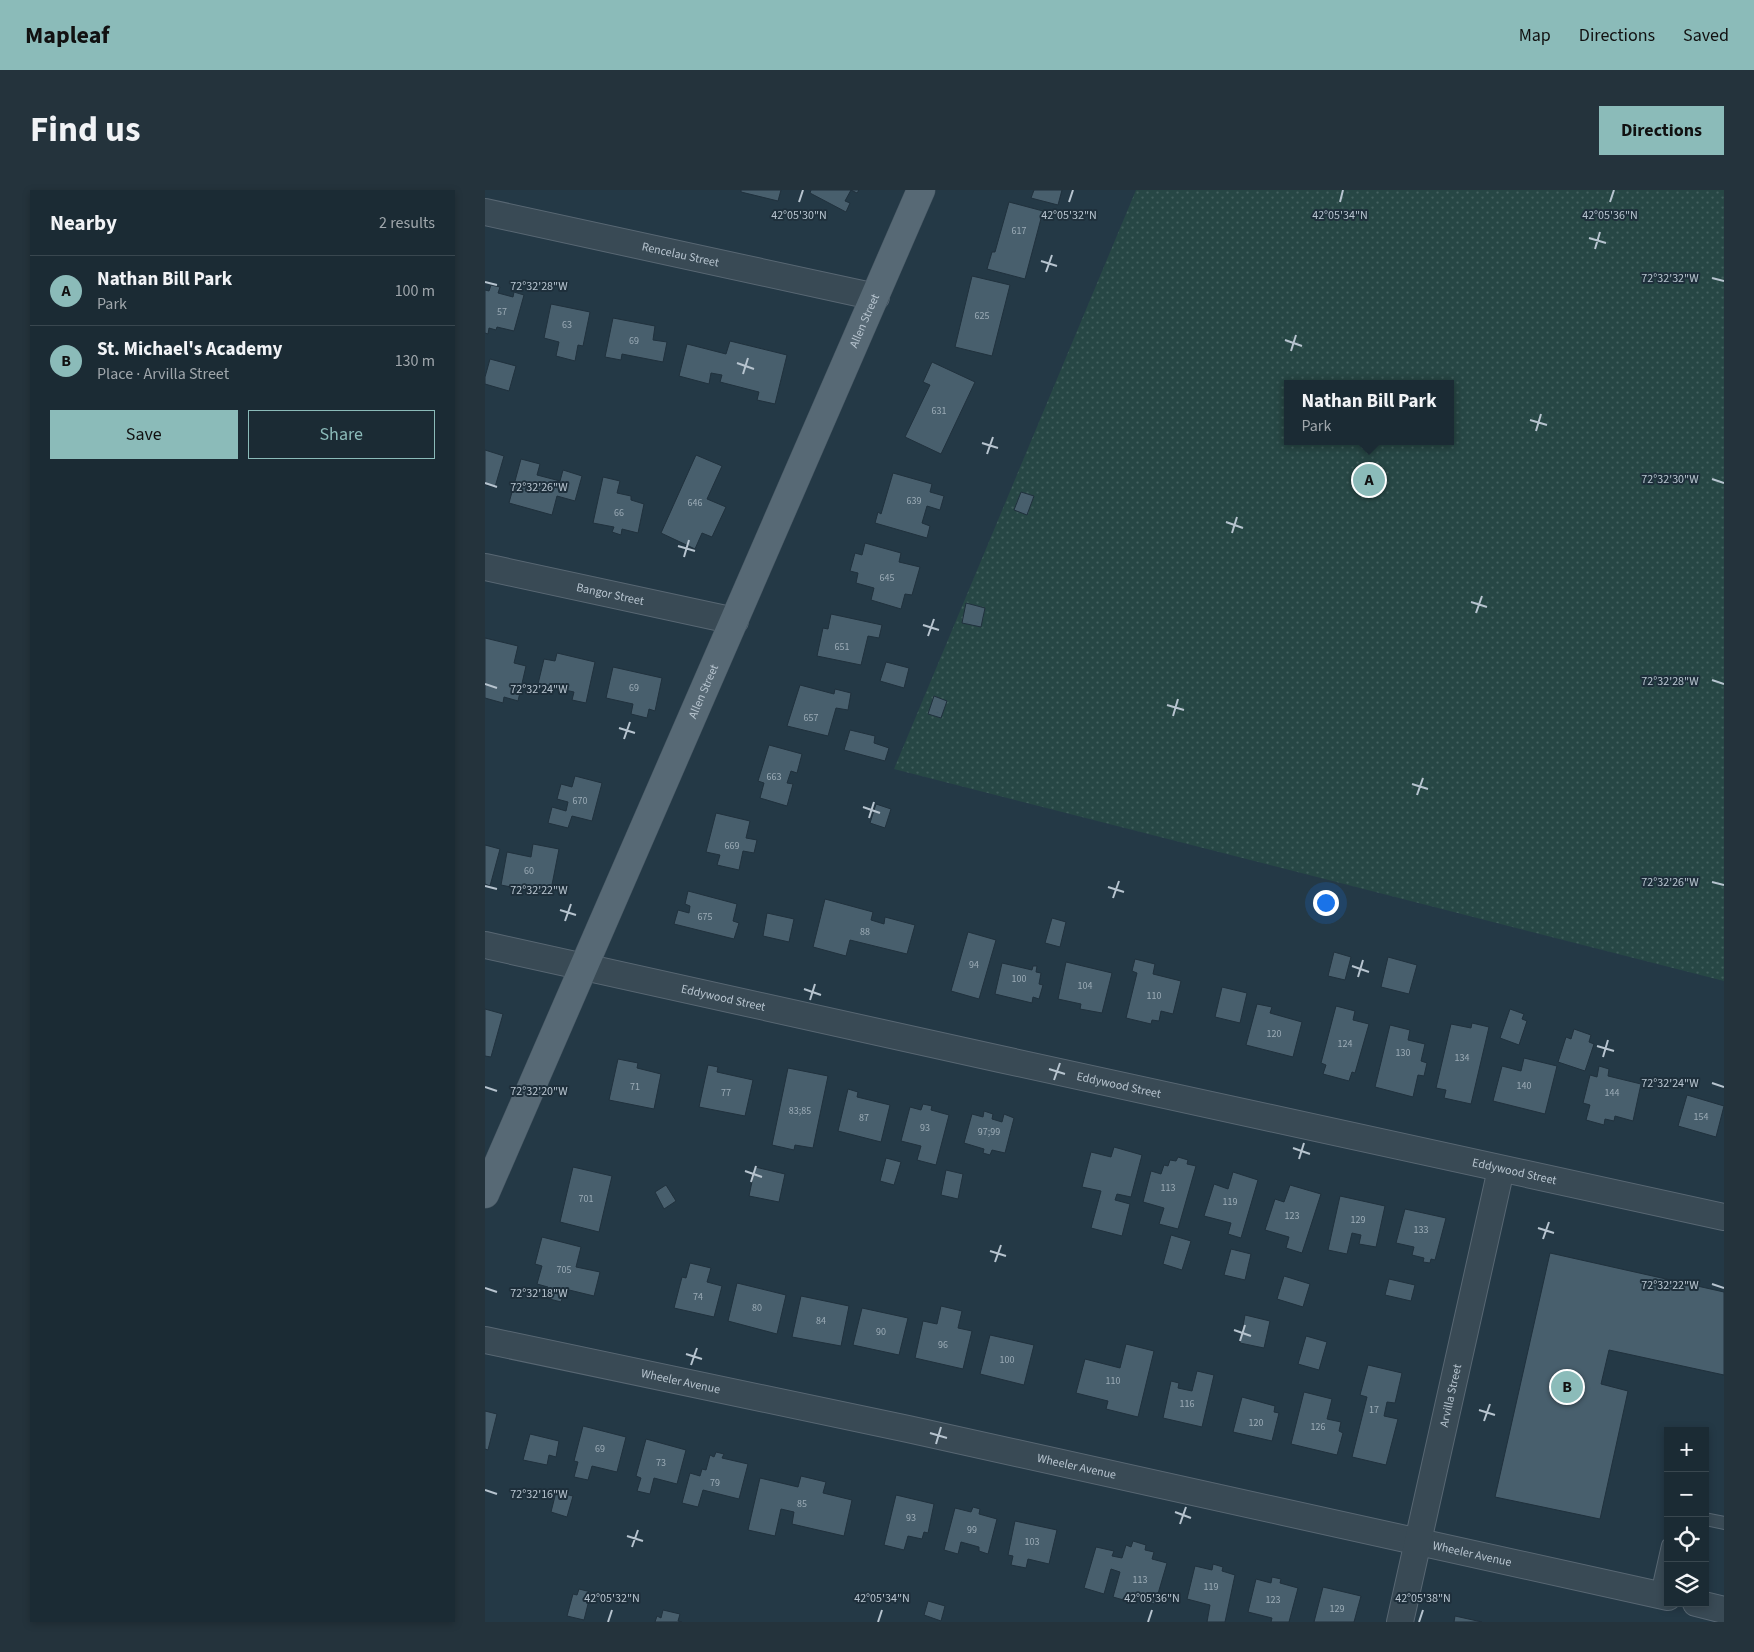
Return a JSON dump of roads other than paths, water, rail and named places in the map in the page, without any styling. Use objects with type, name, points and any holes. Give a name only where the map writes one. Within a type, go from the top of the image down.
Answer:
[{"type":"main road","name":"Allen Street","points":[[485,1194],[921,190]]},
{"type":"street","name":"Rencelau Street","points":[[485,212],[876,297]]},
{"type":"street","name":"Bangor Street","points":[[485,567],[735,621]]},
{"type":"street","name":"Eddywood Street","points":[[485,945],[1724,1217]]},
{"type":"street","name":"Arvilla Street","points":[[1400,1622],[1501,1169]]},
{"type":"street","name":"Wheeler Avenue","points":[[485,1340],[908,1429],[1662,1596]]},
{"type":"street","points":[[1709,1606],[1724,1610]]},
{"type":"lane","points":[[1709,1520],[1724,1523]]},
{"type":"lane","points":[[1662,1596],[1666,1562]]},
{"type":"place","name":"Nathan Bill Park","points":[[1369,480]]},
{"type":"place","name":"St. Michael's Academy","points":[[1567,1387]]}]
